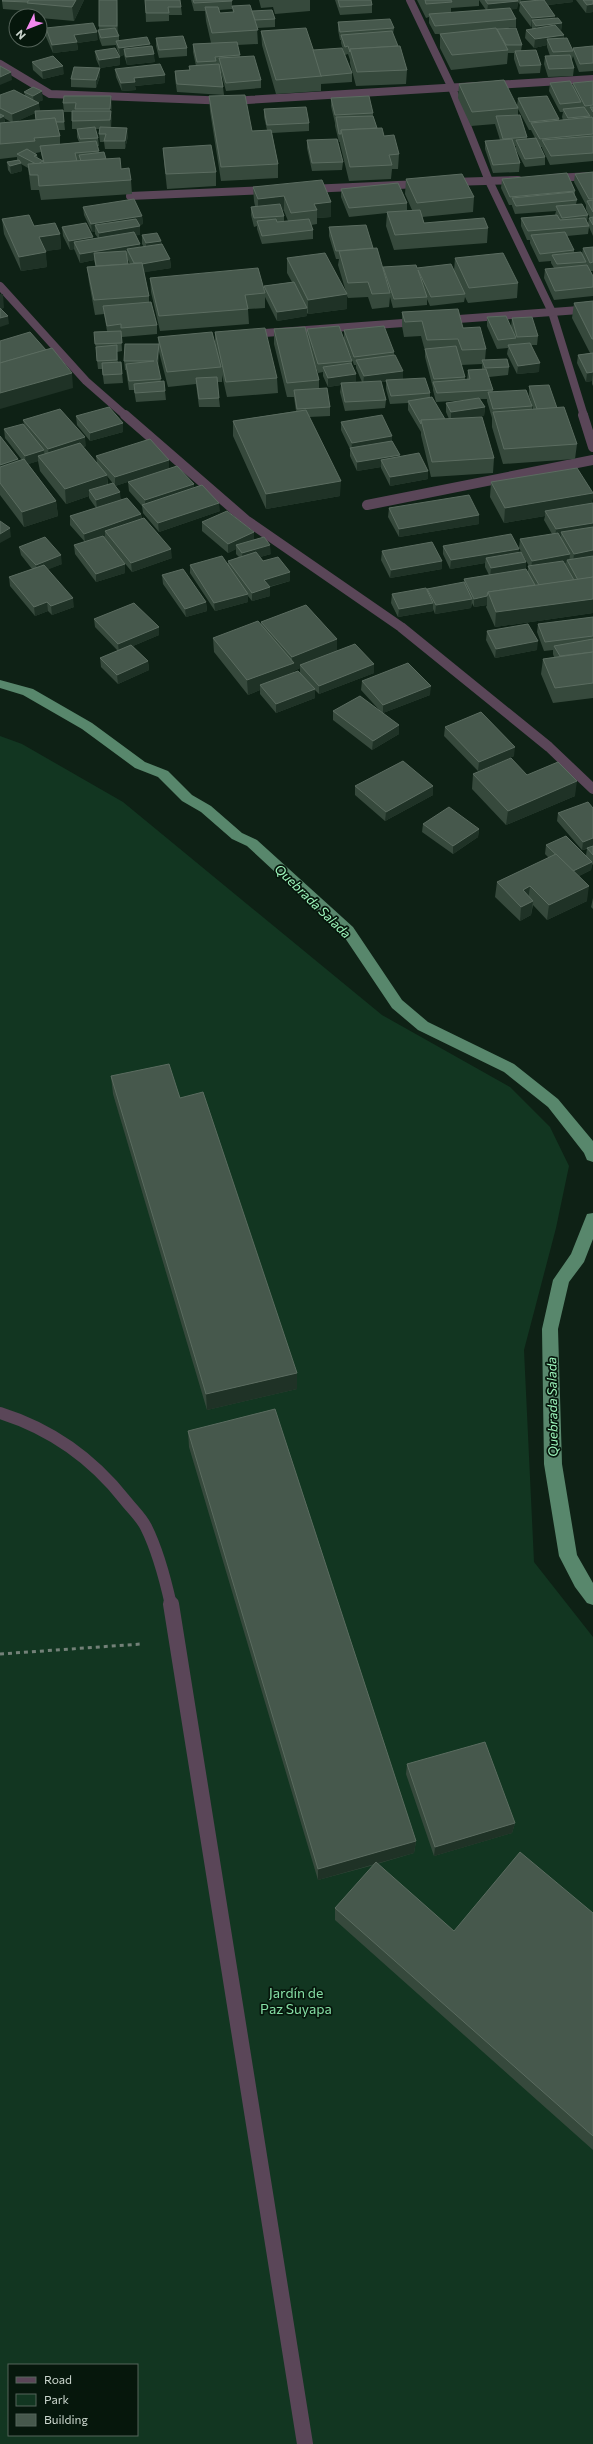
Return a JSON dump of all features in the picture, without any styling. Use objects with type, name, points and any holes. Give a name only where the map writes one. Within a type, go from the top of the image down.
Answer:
[{"type":"street","points":[[410,0],[452,88],[489,181],[552,312],[593,447]]},
{"type":"street","points":[[0,64],[50,94],[110,98],[232,101],[593,79]]},
{"type":"street","points":[[541,178],[593,176]]},
{"type":"street","points":[[441,183],[526,179]]},
{"type":"street","points":[[297,189],[425,184]]},
{"type":"street","points":[[130,196],[274,190]]},
{"type":"street","points":[[0,286],[86,381],[246,520],[401,627],[549,747],[593,790]]},
{"type":"street","points":[[241,335],[593,308]]},
{"type":"street","points":[[367,505],[593,460]]},
{"type":"street","points":[[0,1413],[22,1419],[75,1448],[111,1480],[146,1526],[165,1576],[178,1641],[305,2444]]},
{"type":"path","points":[[0,1654],[178,1641]]},
{"type":"green space","name":"Jardín de Paz Suyapa","points":[[0,736],[22,744],[123,802],[382,1015],[510,1087],[550,1127],[569,1166],[556,1228],[524,1350],[534,1562],[593,1637],[593,2444],[0,2444]]},
{"type":"building","points":[[29,0],[27,2],[2,1]]},
{"type":"building","points":[[29,0],[76,0],[72,7],[27,3]]},
{"type":"building","points":[[99,0],[117,0],[117,26],[99,26]]},
{"type":"building","points":[[145,0],[180,0],[181,7],[168,7],[169,13],[146,13]]},
{"type":"building","points":[[193,0],[232,0],[232,1],[194,3]]},
{"type":"building","points":[[338,0],[371,0],[372,5],[340,7]]},
{"type":"building","points":[[425,0],[451,0],[452,2],[426,4]]},
{"type":"building","points":[[485,0],[517,0],[518,1],[488,4]]},
{"type":"building","points":[[544,0],[555,16],[532,18],[520,2]]},
{"type":"building","points":[[583,0],[593,0],[593,4],[587,5]]},
{"type":"building","points":[[250,5],[258,30],[212,33],[205,7],[218,7],[220,13],[234,12],[232,6]]},
{"type":"building","points":[[510,8],[516,19],[435,26],[429,14]]},
{"type":"building","points":[[272,10],[275,19],[255,20],[252,11]]},
{"type":"building","points":[[558,18],[562,23],[536,26],[532,20]]},
{"type":"building","points":[[390,19],[394,28],[340,32],[338,22]]},
{"type":"building","points":[[93,23],[97,32],[74,35],[77,42],[52,45],[48,34],[48,28]]},
{"type":"building","points":[[555,25],[564,35],[535,39],[526,30]]},
{"type":"building","points":[[115,28],[119,36],[101,38],[98,30]]},
{"type":"building","points":[[306,28],[322,76],[276,80],[261,31]]},
{"type":"building","points":[[496,28],[508,50],[452,55],[440,34]]},
{"type":"building","points":[[516,28],[522,45],[506,45],[497,29]]},
{"type":"building","points":[[392,31],[398,46],[350,49],[350,52],[348,46],[345,47],[341,35]]},
{"type":"building","points":[[183,36],[187,48],[159,50],[156,38]]},
{"type":"building","points":[[147,37],[150,44],[119,48],[116,41]]},
{"type":"building","points":[[567,38],[573,51],[553,52],[547,39]]},
{"type":"building","points":[[237,42],[240,55],[215,57],[216,61],[197,62],[193,44]]},
{"type":"building","points":[[152,46],[154,54],[126,57],[124,49]]},
{"type":"building","points":[[400,46],[407,70],[357,72],[350,49]]},
{"type":"building","points":[[593,46],[593,63],[580,64],[573,48]]},
{"type":"building","points":[[115,48],[120,57],[99,60],[95,51]]},
{"type":"building","points":[[342,48],[352,73],[321,76],[313,50]]},
{"type":"building","points":[[536,50],[541,65],[520,66],[515,51]]},
{"type":"building","points":[[570,55],[574,68],[549,69],[545,56]]},
{"type":"building","points":[[53,56],[63,66],[42,71],[32,62]]},
{"type":"building","points":[[254,56],[261,80],[226,83],[219,58]]},
{"type":"building","points":[[160,64],[165,75],[134,78],[135,82],[121,83],[115,69]]},
{"type":"building","points":[[219,64],[223,87],[177,84],[175,71],[190,70],[189,66]]},
{"type":"building","points":[[0,66],[11,72],[0,77]]},
{"type":"building","points":[[74,67],[100,68],[96,80],[71,79]]},
{"type":"building","points":[[504,80],[518,108],[472,112],[459,84]]},
{"type":"building","points":[[570,81],[581,102],[560,104],[550,83]]},
{"type":"building","points":[[593,81],[593,105],[585,106],[573,83]]},
{"type":"building","points":[[33,87],[42,91],[33,96],[24,92]]},
{"type":"building","points":[[14,90],[39,103],[12,114],[0,108],[0,95]]},
{"type":"building","points":[[245,95],[252,131],[271,130],[278,164],[221,167],[209,96]]},
{"type":"building","points":[[64,96],[111,96],[110,109],[75,109],[76,103],[63,103]]},
{"type":"building","points":[[369,96],[373,113],[335,115],[331,98]]},
{"type":"building","points":[[547,96],[559,119],[530,122],[518,98]]},
{"type":"building","points":[[306,107],[309,123],[267,125],[264,109]]},
{"type":"building","points":[[584,107],[590,116],[568,118],[563,109]]},
{"type":"building","points":[[63,110],[64,122],[56,122],[55,118],[36,120],[35,111]]},
{"type":"building","points":[[72,111],[111,111],[110,120],[72,121]]},
{"type":"building","points":[[520,115],[527,137],[503,139],[496,116]]},
{"type":"building","points":[[373,116],[377,128],[341,130],[341,134],[339,134],[336,117]]},
{"type":"building","points":[[592,117],[593,134],[540,139],[531,123]]},
{"type":"building","points":[[55,118],[60,136],[34,138],[35,141],[0,144],[0,123]]},
{"type":"building","points":[[95,127],[98,138],[80,139],[77,129]]},
{"type":"building","points":[[100,127],[127,128],[125,141],[104,141],[106,134],[99,134]]},
{"type":"building","points":[[382,128],[384,136],[394,135],[399,154],[389,155],[392,165],[350,167],[341,130]]},
{"type":"building","points":[[593,136],[593,153],[551,156],[542,140]]},
{"type":"building","points":[[536,138],[545,157],[525,159],[516,140]]},
{"type":"building","points":[[337,139],[343,162],[312,163],[307,140]]},
{"type":"building","points":[[512,139],[520,163],[493,165],[485,141]]},
{"type":"building","points":[[96,141],[99,151],[75,153],[77,161],[44,163],[40,146]]},
{"type":"building","points":[[211,145],[216,172],[166,174],[163,148]]},
{"type":"building","points":[[27,149],[37,155],[34,156],[43,161],[36,164],[17,154]]},
{"type":"building","points":[[104,152],[106,159],[81,161],[79,155]]},
{"type":"building","points":[[120,158],[121,169],[129,168],[131,180],[39,186],[38,175],[30,175],[28,164]]},
{"type":"building","points":[[19,160],[21,163],[10,166],[7,162]]},
{"type":"building","points":[[593,172],[593,199],[589,199],[575,174]]},
{"type":"building","points":[[567,173],[575,191],[510,197],[502,179]]},
{"type":"building","points":[[462,174],[474,197],[417,203],[406,179]]},
{"type":"building","points":[[322,180],[331,202],[314,204],[317,210],[291,213],[284,196],[258,199],[253,187]]},
{"type":"building","points":[[398,183],[407,203],[349,208],[341,189]]},
{"type":"building","points":[[573,192],[577,200],[516,206],[512,198]]},
{"type":"building","points":[[134,199],[142,216],[91,224],[83,207]]},
{"type":"building","points":[[593,200],[593,212],[587,201]]},
{"type":"building","points":[[280,204],[284,216],[254,218],[251,207]]},
{"type":"building","points":[[582,204],[588,215],[562,218],[556,206]]},
{"type":"building","points":[[420,210],[424,223],[484,218],[488,228],[395,235],[387,212]]},
{"type":"building","points":[[29,215],[34,226],[55,223],[60,234],[39,237],[46,252],[19,257],[2,219]]},
{"type":"building","points":[[557,215],[560,220],[585,218],[589,226],[528,231],[521,218]]},
{"type":"building","points":[[593,217],[593,225],[589,218]]},
{"type":"building","points":[[136,219],[140,226],[99,233],[95,225]]},
{"type":"building","points":[[276,219],[277,222],[309,219],[313,230],[262,236],[257,221]]},
{"type":"building","points":[[86,223],[93,237],[69,241],[62,227]]},
{"type":"building","points":[[366,225],[373,248],[336,251],[329,227]]},
{"type":"building","points":[[134,232],[140,244],[80,254],[74,242]]},
{"type":"building","points":[[565,232],[574,250],[540,254],[531,235]]},
{"type":"building","points":[[157,233],[161,241],[146,243],[142,235]]},
{"type":"building","points":[[162,244],[170,259],[142,264],[134,263],[127,249]]},
{"type":"building","points":[[593,247],[593,262],[590,263],[583,248]]},
{"type":"building","points":[[377,248],[390,293],[372,294],[368,282],[348,283],[339,251]]},
{"type":"building","points":[[126,251],[128,264],[96,266],[94,253]]},
{"type":"building","points":[[581,252],[586,262],[557,264],[552,255]]},
{"type":"building","points":[[325,253],[347,294],[308,300],[287,258]]},
{"type":"building","points":[[503,253],[518,283],[469,288],[455,258]]},
{"type":"building","points":[[142,263],[149,296],[94,300],[87,267]]},
{"type":"building","points":[[451,264],[465,294],[431,297],[418,270],[427,297],[394,299],[383,267],[416,265],[417,268]]},
{"type":"building","points":[[587,265],[593,276],[593,287],[555,291],[545,269]]},
{"type":"building","points":[[258,268],[265,293],[245,295],[248,309],[159,316],[150,278]]},
{"type":"building","points":[[294,282],[307,308],[277,312],[264,286]]},
{"type":"building","points":[[593,301],[593,339],[592,339],[574,303]]},
{"type":"building","points":[[151,302],[157,325],[121,328],[121,324],[107,326],[103,306]]},
{"type":"building","points":[[0,308],[8,316],[0,318]]},
{"type":"building","points":[[458,309],[463,328],[480,327],[486,349],[462,350],[458,339],[427,340],[422,321],[405,322],[402,312]]},
{"type":"building","points":[[506,316],[516,338],[498,340],[487,317]]},
{"type":"building","points":[[532,317],[538,336],[517,337],[512,318]]},
{"type":"building","points":[[339,326],[352,361],[318,364],[307,329]]},
{"type":"building","points":[[384,326],[394,352],[354,357],[344,330]]},
{"type":"building","points":[[305,327],[319,380],[287,383],[274,329]]},
{"type":"building","points":[[265,328],[277,378],[226,382],[215,332]]},
{"type":"building","points":[[121,331],[122,343],[95,344],[94,332]]},
{"type":"building","points":[[30,332],[46,350],[0,363],[0,341]]},
{"type":"building","points":[[212,332],[221,367],[167,372],[158,337]]},
{"type":"building","points":[[530,343],[540,363],[518,366],[508,345]]},
{"type":"building","points":[[125,344],[159,344],[157,361],[161,379],[129,381],[126,364],[154,361],[124,361]]},
{"type":"building","points":[[117,345],[117,360],[97,361],[96,347]]},
{"type":"building","points":[[456,346],[465,377],[434,379],[425,349]]},
{"type":"building","points":[[52,348],[72,373],[0,393],[0,363]]},
{"type":"building","points":[[593,353],[593,372],[587,373],[578,355]]},
{"type":"building","points":[[395,355],[403,371],[364,376],[356,360]]},
{"type":"building","points":[[507,359],[509,367],[485,368],[482,360]]},
{"type":"building","points":[[121,362],[122,374],[103,375],[102,363]]},
{"type":"building","points":[[351,363],[356,374],[328,378],[323,367]]},
{"type":"building","points":[[486,369],[493,390],[437,393],[433,382],[470,379],[468,370]]},
{"type":"building","points":[[217,377],[219,398],[199,399],[196,378]]},
{"type":"building","points":[[425,378],[430,393],[391,396],[386,380]]},
{"type":"building","points":[[164,381],[165,391],[135,393],[134,384]]},
{"type":"building","points":[[381,381],[386,400],[345,402],[341,383]]},
{"type":"building","points":[[549,385],[557,408],[537,409],[529,386]]},
{"type":"building","points":[[327,388],[330,407],[297,409],[294,390]]},
{"type":"building","points":[[526,390],[532,406],[493,409],[488,392]]},
{"type":"building","points":[[432,397],[445,419],[421,420],[421,424],[408,401]]},
{"type":"building","points":[[479,398],[485,407],[451,412],[446,403]]},
{"type":"building","points":[[109,407],[123,423],[90,433],[76,416]]},
{"type":"building","points":[[564,407],[577,444],[504,449],[493,412]]},
{"type":"building","points":[[60,409],[85,437],[48,449],[23,420]]},
{"type":"building","points":[[306,410],[341,481],[266,494],[233,421]]},
{"type":"building","points":[[382,415],[392,436],[352,443],[341,422]]},
{"type":"building","points":[[482,417],[494,458],[432,462],[421,420]]},
{"type":"building","points":[[23,424],[44,450],[25,456],[4,429]]},
{"type":"building","points":[[0,436],[18,459],[0,465]]},
{"type":"building","points":[[150,439],[169,460],[115,477],[96,456]]},
{"type":"building","points":[[392,441],[400,455],[357,462],[350,448]]},
{"type":"building","points":[[80,443],[107,475],[65,489],[38,456]]},
{"type":"building","points":[[419,453],[428,471],[390,477],[381,460]]},
{"type":"building","points":[[24,459],[56,501],[22,512],[0,483],[0,467]]},
{"type":"building","points":[[177,466],[194,484],[145,500],[128,482]]},
{"type":"building","points":[[577,468],[593,493],[505,508],[491,482]]},
{"type":"building","points":[[113,483],[120,492],[96,500],[89,490]]},
{"type":"building","points":[[202,485],[219,503],[158,523],[142,505]]},
{"type":"building","points":[[469,495],[479,515],[399,529],[389,508]]},
{"type":"building","points":[[127,498],[141,514],[84,534],[70,516]]},
{"type":"building","points":[[593,503],[593,523],[556,529],[545,511]]},
{"type":"building","points":[[227,511],[254,532],[228,544],[202,522]]},
{"type":"building","points":[[144,518],[171,549],[131,563],[105,531]]},
{"type":"building","points":[[0,521],[10,528],[0,534]]},
{"type":"building","points":[[593,527],[593,550],[574,554],[561,532]]},
{"type":"building","points":[[558,533],[570,554],[532,561],[520,539]]},
{"type":"building","points":[[511,534],[519,549],[451,560],[443,546]]},
{"type":"building","points":[[103,536],[125,564],[96,574],[74,545]]},
{"type":"building","points":[[45,537],[61,555],[36,565],[19,547]]},
{"type":"building","points":[[264,537],[270,545],[242,553],[236,545]]},
{"type":"building","points":[[432,542],[442,561],[391,570],[382,551]]},
{"type":"building","points":[[256,552],[263,561],[278,557],[290,572],[264,580],[270,587],[252,593],[228,561]]},
{"type":"building","points":[[521,552],[526,562],[491,568],[486,558]]},
{"type":"building","points":[[222,556],[248,594],[214,603],[190,565]]},
{"type":"building","points":[[593,556],[593,577],[578,580],[567,560]]},
{"type":"building","points":[[563,561],[574,580],[539,585],[528,566]]},
{"type":"building","points":[[44,565],[73,598],[51,606],[47,602],[34,607],[9,577]]},
{"type":"building","points":[[183,569],[206,602],[185,609],[162,575]]},
{"type":"building","points":[[526,569],[535,585],[488,592],[487,596],[474,599],[464,579]]},
{"type":"building","points":[[593,577],[593,599],[496,612],[488,592]]},
{"type":"building","points":[[464,582],[472,599],[436,605],[427,589]]},
{"type":"building","points":[[426,588],[433,603],[399,609],[392,594]]},
{"type":"building","points":[[134,603],[159,627],[118,644],[94,619]]},
{"type":"building","points":[[306,605],[337,639],[292,657],[261,622]]},
{"type":"building","points":[[593,617],[593,636],[545,642],[538,624]]},
{"type":"building","points":[[258,621],[294,663],[247,680],[213,638]]},
{"type":"building","points":[[528,624],[538,641],[496,649],[487,631]]},
{"type":"building","points":[[593,639],[593,652],[560,656],[554,646]]},
{"type":"building","points":[[355,644],[374,664],[319,686],[300,665]]},
{"type":"building","points":[[131,645],[148,661],[117,675],[100,658]]},
{"type":"building","points":[[593,652],[593,683],[555,688],[543,659]]},
{"type":"building","points":[[408,663],[431,686],[383,705],[362,681]]},
{"type":"building","points":[[298,671],[315,689],[276,704],[260,685]]},
{"type":"building","points":[[360,696],[399,725],[373,741],[333,711]]},
{"type":"building","points":[[481,712],[515,747],[479,762],[445,727]]},
{"type":"building","points":[[511,758],[527,775],[558,762],[577,781],[508,811],[473,774]]},
{"type":"building","points":[[403,761],[433,786],[386,812],[355,786]]},
{"type":"building","points":[[588,802],[593,808],[593,838],[583,842],[558,813]]},
{"type":"building","points":[[449,807],[479,829],[453,846],[423,824]]},
{"type":"building","points":[[566,836],[592,862],[573,871],[546,845]]},
{"type":"building","points":[[593,846],[593,855],[587,848]]},
{"type":"building","points":[[556,854],[589,886],[549,905],[530,886],[523,890],[533,901],[521,907],[497,882]]},
{"type":"building","points":[[169,1064],[180,1098],[203,1092],[297,1373],[206,1394],[111,1076]]},
{"type":"building","points":[[275,1409],[416,1841],[318,1869],[188,1431]]},
{"type":"building","points":[[485,1742],[515,1823],[435,1847],[407,1764]]},
{"type":"building","points":[[520,1852],[593,1913],[593,2136],[335,1908],[376,1862],[454,1931]]},
{"type":"waterway","name":"Quebrada Salada","points":[[0,684],[28,692],[87,726],[140,765],[163,774],[187,798],[206,809],[237,836],[252,843],[348,931],[397,1004],[423,1026],[509,1068],[553,1103],[591,1150],[593,1156]]},
{"type":"waterway","name":"Quebrada Salada","points":[[593,1219],[578,1257],[561,1280],[550,1329],[553,1464],[568,1556],[581,1581],[593,1597]]}]
